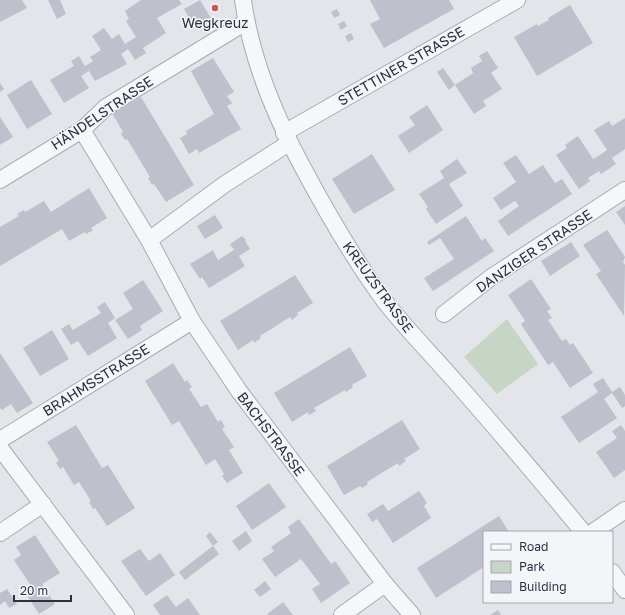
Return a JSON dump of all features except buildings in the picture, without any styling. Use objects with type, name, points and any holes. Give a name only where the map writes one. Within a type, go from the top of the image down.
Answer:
[{"type":"street","name":"KREUZSTRASSE","points":[[243,0],[246,22],[259,73],[287,138],[352,255],[387,303],[583,531]]},
{"type":"street","name":"STETTINER STRASSE","points":[[287,138],[517,0]]},
{"type":"street","name":"HÄNDELSTRASSE","points":[[0,180],[82,130],[106,107],[246,22]]},
{"type":"street","name":"BACHSTRASSE","points":[[82,130],[149,240],[192,321],[239,391],[278,445],[385,584],[412,615]]},
{"type":"street","points":[[149,240],[287,138]]},
{"type":"street","name":"DANZIGER STRASSE","points":[[444,314],[490,278],[625,190]]},
{"type":"street","name":"BRAHMSSTRASSE","points":[[0,440],[192,321]]},
{"type":"street","points":[[0,448],[126,615]]},
{"type":"street","points":[[0,533],[43,504]]},
{"type":"street","points":[[594,531],[625,510]]},
{"type":"street","points":[[613,573],[625,590]]},
{"type":"street","points":[[342,615],[385,584]]},
{"type":"green space","points":[[507,319],[538,364],[497,394],[464,357]]},
{"type":"place","name":"Wegkreuz","points":[[215,8]]}]
